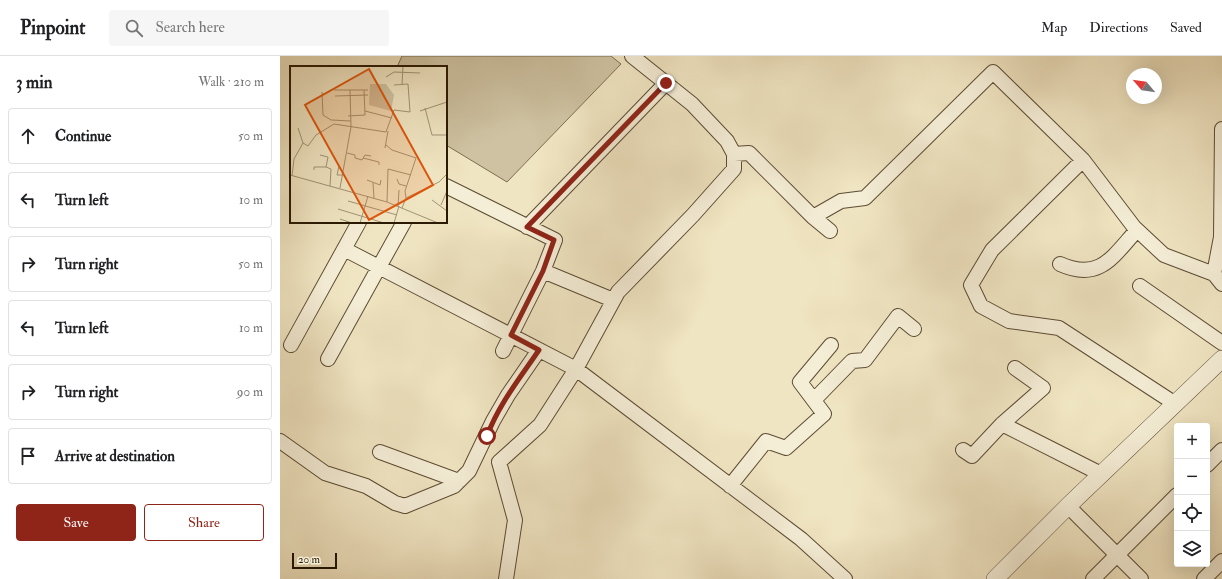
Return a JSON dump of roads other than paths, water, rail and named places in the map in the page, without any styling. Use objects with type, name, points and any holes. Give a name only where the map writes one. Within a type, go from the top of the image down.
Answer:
[{"type":"street","points":[[506,579],[514,520],[499,462],[540,425],[576,369],[618,292],[693,215],[734,169],[734,154],[727,141],[692,104],[632,56]]},
{"type":"street","points":[[813,217],[841,201],[865,198],[993,72],[1083,160],[1137,230],[1164,255],[1218,279],[1221,237],[1222,129]]},
{"type":"street","points":[[527,227],[666,83]]},
{"type":"street","points":[[734,154],[749,153],[813,217],[830,231]]},
{"type":"street","points":[[1083,160],[992,250],[971,285],[981,306],[1009,321],[1059,328],[1174,403]]},
{"type":"street","points":[[447,187],[554,240],[543,271],[502,351]]},
{"type":"street","points":[[291,345],[358,223]]},
{"type":"street","points":[[328,359],[403,223]]},
{"type":"street","points":[[1060,264],[1068,268],[1092,270],[1104,266],[1137,230]]},
{"type":"street","points":[[344,249],[576,369],[801,539],[845,579]]},
{"type":"street","points":[[543,271],[613,300]]},
{"type":"street","points":[[1140,286],[1222,343]]},
{"type":"street","points":[[814,400],[852,361],[865,360],[898,316],[914,329]]},
{"type":"street","points":[[730,486],[766,441],[786,448],[824,414],[800,382],[831,345]]},
{"type":"street","points":[[280,441],[325,473],[366,486],[395,503],[405,506],[454,486],[470,470],[493,421],[508,395],[539,350]]},
{"type":"street","points":[[995,579],[1174,403],[1222,359]]},
{"type":"street","points":[[963,450],[972,456],[1002,424],[1043,388],[1015,368]]},
{"type":"street","points":[[1002,424],[1101,474]]},
{"type":"street","points":[[1210,462],[1222,450]]},
{"type":"street","points":[[380,452],[459,481]]},
{"type":"street","points":[[1093,579],[1174,498]]},
{"type":"street","points":[[1068,506],[1140,579]]},
{"type":"street","points":[[1204,579],[1222,562]]}]
